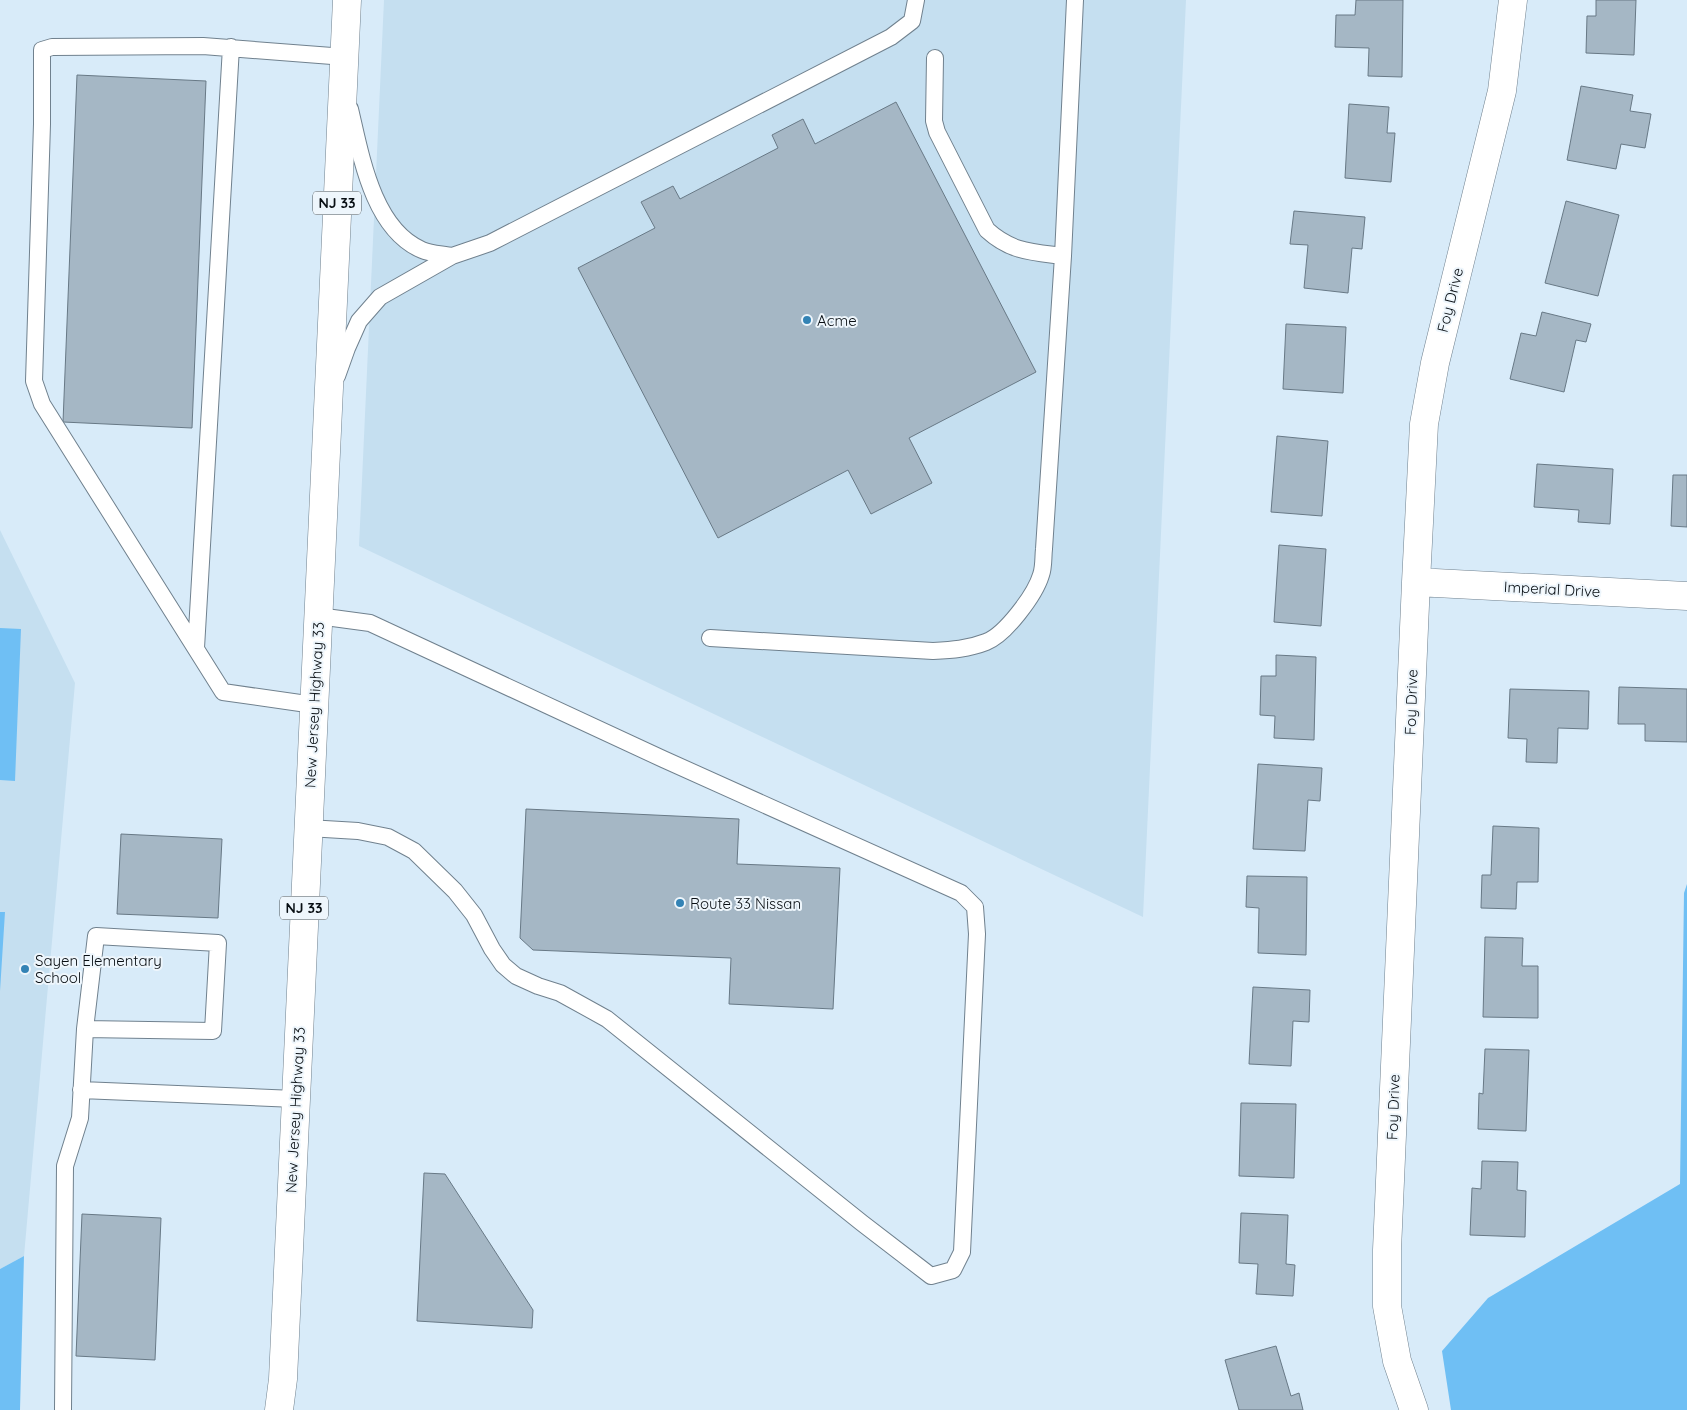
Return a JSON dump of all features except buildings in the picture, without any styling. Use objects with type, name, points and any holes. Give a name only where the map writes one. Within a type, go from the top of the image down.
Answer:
[{"type":"street","name":"New Jersey Highway 33","points":[[279,1410],[283,1379],[347,0]]},
{"type":"street","name":"Foy Drive","points":[[1414,1410],[1397,1361],[1388,1306],[1387,1250],[1416,582],[1426,415],[1435,363],[1502,91],[1513,0]]},
{"type":"street","name":"Imperial Drive","points":[[1416,582],[1687,596]]},
{"type":"lane","points":[[328,406],[347,348],[359,320],[380,297],[452,256],[490,243],[891,37],[912,22],[916,0]]},
{"type":"lane","points":[[710,638],[933,651],[962,650],[988,641],[1009,625],[1028,600],[1041,575],[1064,256],[1075,0]]},
{"type":"lane","points":[[314,705],[224,692],[42,404],[34,381],[42,124],[42,50],[52,47],[230,47],[344,57]]},
{"type":"lane","points":[[196,648],[230,47]]},
{"type":"lane","points":[[935,58],[934,121],[937,132],[987,230],[998,240],[1014,248],[1064,256]]},
{"type":"lane","points":[[343,84],[366,173],[385,217],[402,238],[423,250],[452,256]]},
{"type":"lane","points":[[308,828],[358,831],[388,837],[414,851],[460,897],[481,927],[502,965],[516,976],[560,993],[608,1019],[931,1276],[953,1270],[962,1252],[977,934],[975,907],[961,893],[663,759],[370,623],[318,616]]},
{"type":"lane","points":[[63,1410],[65,1166],[80,1118],[85,1029],[96,936],[218,943],[213,1031],[85,1029]]},
{"type":"lane","points":[[81,1090],[296,1099]]},
{"type":"shaded area","points":[[384,0],[1186,0],[1143,917],[359,546]]},
{"type":"shaded area","name":"Sayen Elementary School","points":[[0,530],[75,683],[24,1256],[0,1269]]},
{"type":"shaded area","points":[[0,628],[21,629],[15,781],[0,780]]},
{"type":"shaded area","points":[[1687,884],[1687,1410],[1451,1410],[1442,1351],[1488,1298],[1680,1184],[1684,893]]},
{"type":"shaded area","points":[[0,912],[5,912],[0,991]]},
{"type":"shaded area","points":[[24,1256],[20,1410],[0,1410],[0,1269]]},
{"type":"place","name":"Acme","points":[[807,320]]},
{"type":"place","name":"Route 33 Nissan","points":[[680,903]]},
{"type":"place","name":"Sayen Elementary School","points":[[25,969]]}]
